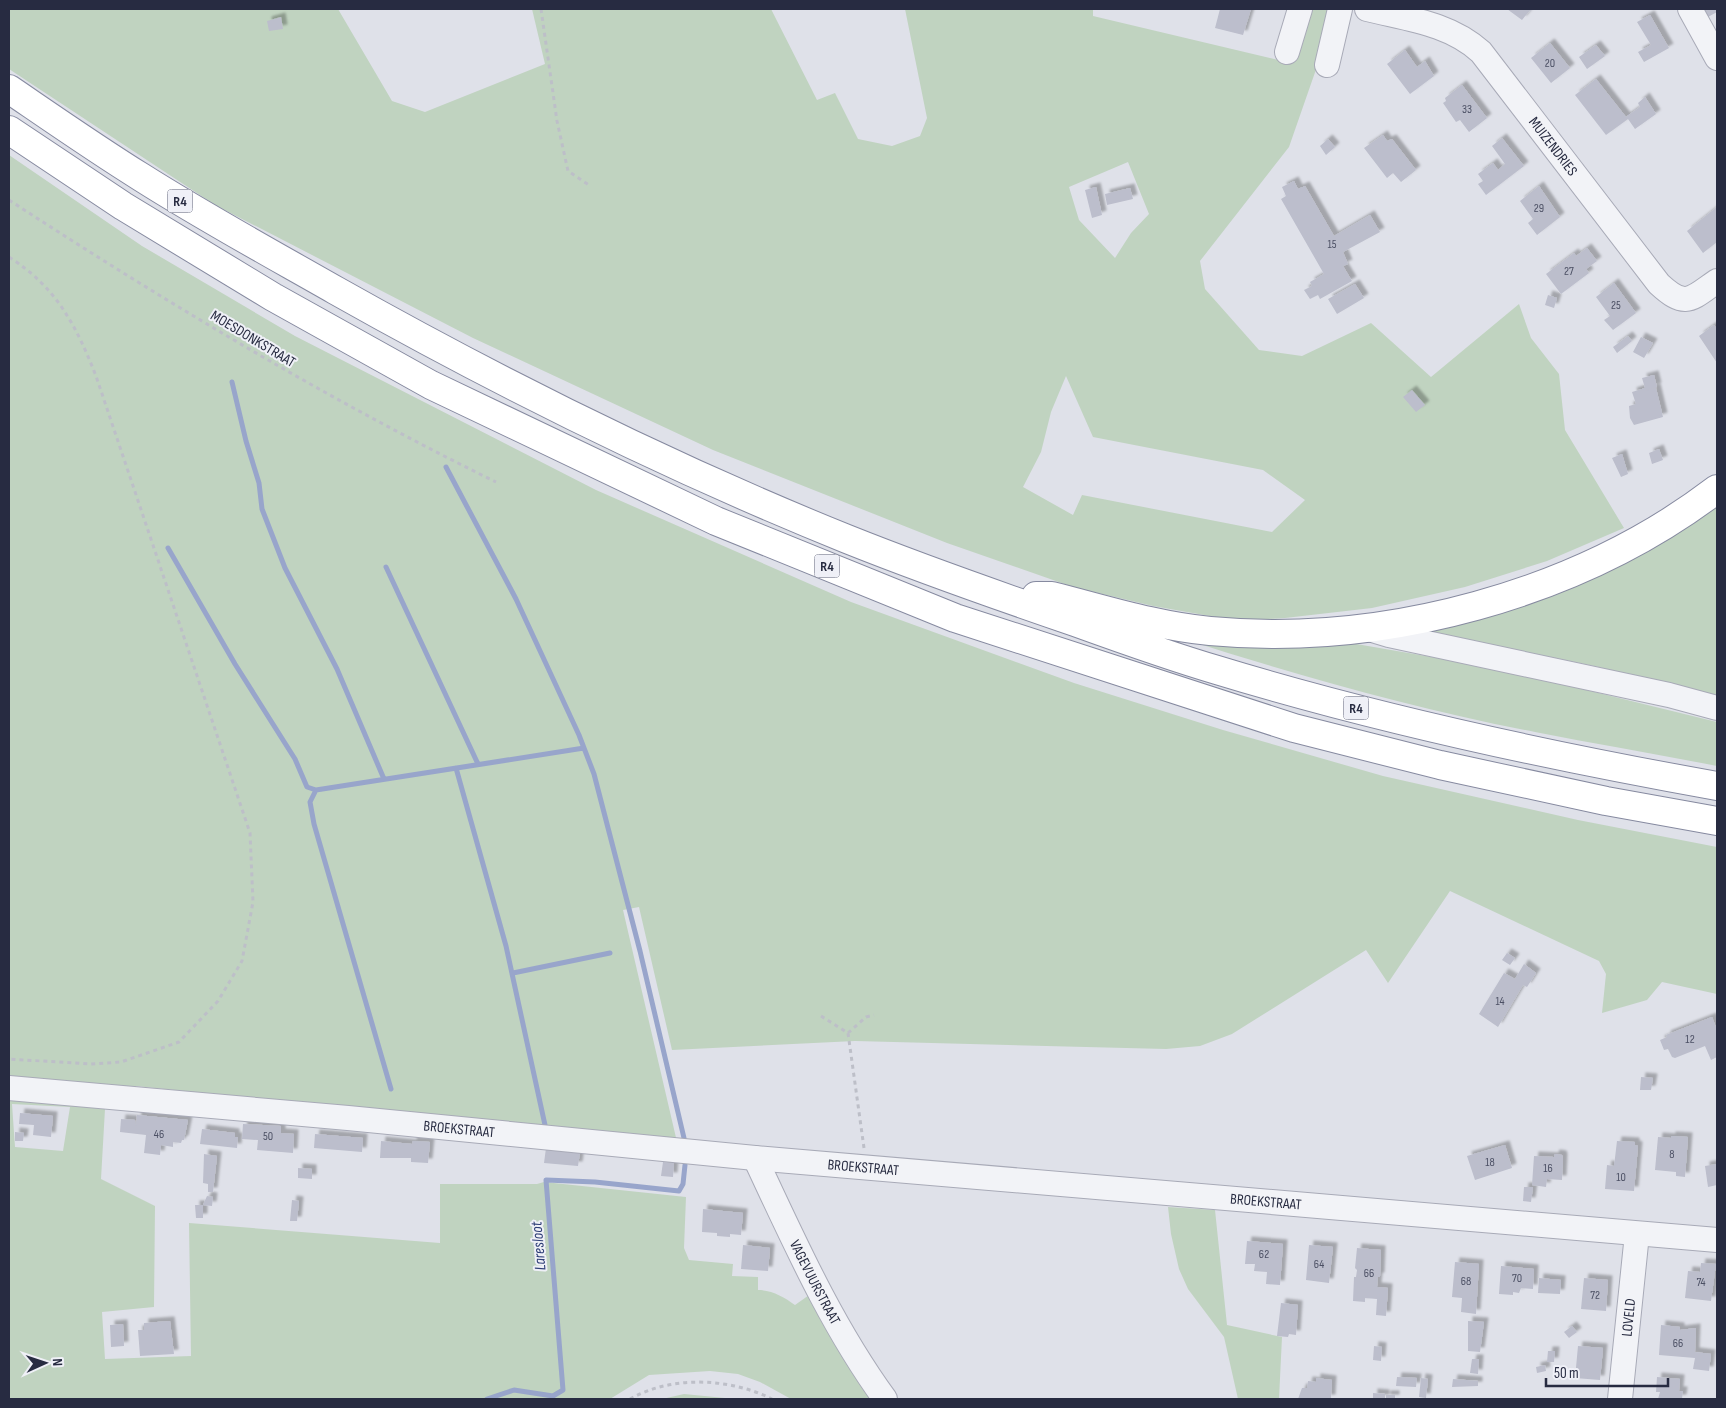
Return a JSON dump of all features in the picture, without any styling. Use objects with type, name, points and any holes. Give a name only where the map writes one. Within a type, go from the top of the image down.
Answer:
[{"type":"highway","name":"R4","points":[[9,90],[142,178],[214,221],[453,355],[590,424],[728,488],[846,538],[1003,597],[1215,670],[1465,737],[1717,786]]},
{"type":"highway","name":"R4","points":[[9,130],[123,206],[273,297],[431,385],[716,521],[955,618],[1294,728],[1440,764],[1606,801],[1717,821]]},
{"type":"highway","points":[[1003,597],[1052,596],[1153,622],[1209,631],[1266,634],[1369,629],[1451,613],[1508,596],[1561,576],[1658,528],[1717,489]]},
{"type":"street","points":[[1287,52],[1300,9]]},
{"type":"street","points":[[1327,65],[1340,9]]},
{"type":"street","name":"MUIZENDRIES","points":[[1367,9],[1451,31],[1466,38],[1481,52],[1659,284],[1670,295],[1691,299],[1717,281]]},
{"type":"street","points":[[1690,9],[1717,58]]},
{"type":"street","points":[[1369,629],[1390,636],[1669,695],[1717,708]]},
{"type":"street","name":"BROEKSTRAAT","points":[[9,1088],[348,1118],[867,1168],[1717,1240]]},
{"type":"street","name":"VAGEVUURSTRAAT","points":[[755,1158],[836,1324],[885,1399]]},
{"type":"street","name":"LOVELD","points":[[1620,1399],[1637,1234]]},
{"type":"path","points":[[541,9],[557,121],[568,171],[589,186]]},
{"type":"path","name":"MOESDONKSTRAAT","points":[[9,200],[218,332],[291,375],[412,441],[496,482]]},
{"type":"path","points":[[9,257],[40,279],[69,316],[82,339],[96,376],[250,833],[253,902],[242,961],[218,1001],[179,1042],[121,1062],[90,1064],[9,1059]]},
{"type":"path","points":[[848,1033],[866,1017],[874,1015]]},
{"type":"path","points":[[821,1016],[848,1033],[867,1168]]},
{"type":"path","points":[[630,1399],[645,1391],[685,1383],[719,1383],[740,1387],[772,1399]]},
{"type":"green space","points":[[9,9],[338,9],[392,101],[425,112],[545,64],[532,9],[771,9],[817,100],[835,93],[858,139],[892,146],[920,136],[927,118],[905,9],[1093,9],[1093,16],[1291,63],[1303,9],[1332,9],[1320,58],[1289,147],[1200,261],[1205,289],[1259,350],[1302,356],[1371,323],[1431,377],[1519,304],[1531,338],[1559,374],[1565,430],[1624,528],[1547,561],[1465,587],[1372,608],[1285,618],[1238,621],[1153,606],[1073,587],[947,543],[713,450],[473,338],[215,205],[9,69]],"holes":[[[1128,162],[1149,214],[1131,233],[1115,258],[1079,220],[1069,187]],[[1066,376],[1093,437],[1263,470],[1305,500],[1272,532],[1082,495],[1073,515],[1023,487],[1041,452],[1051,412]]]},
{"type":"green space","points":[[9,155],[142,246],[295,336],[596,490],[851,602],[1074,683],[1223,730],[1383,776],[1578,820],[1717,847],[1717,994],[1662,982],[1647,1000],[1602,1013],[1606,974],[1599,961],[1450,891],[1388,983],[1366,950],[1232,1034],[1200,1046],[1166,1049],[855,1041],[672,1050],[639,907],[623,910],[677,1142],[136,1086],[134,1111],[105,1109],[101,1179],[155,1206],[154,1307],[102,1312],[105,1359],[191,1356],[189,1223],[440,1243],[440,1184],[537,1184],[544,1182],[686,1197],[684,1248],[689,1260],[733,1264],[732,1276],[758,1277],[758,1290],[778,1294],[795,1305],[812,1293],[878,1399],[791,1399],[760,1382],[738,1374],[710,1371],[649,1375],[610,1399],[9,1399]],"holes":[[[12,1104],[70,1107],[63,1151],[15,1147]]]},
{"type":"green space","points":[[1717,502],[1717,697],[1599,667],[1420,630]]},
{"type":"green space","points":[[1184,639],[1339,641],[1501,669],[1717,722],[1717,766],[1535,732],[1446,713],[1314,679]]},
{"type":"green space","points":[[1168,1207],[1215,1210],[1227,1325],[1282,1337],[1279,1399],[1238,1399],[1224,1337],[1188,1289],[1179,1269],[1171,1234]]},
{"type":"green space","points":[[684,1394],[725,1398],[731,1399],[662,1399]]},
{"type":"building","points":[[1220,9],[1251,9],[1243,35],[1215,28]]},
{"type":"building","points":[[1507,9],[1531,9],[1522,20]]},
{"type":"building","points":[[1703,9],[1717,9],[1717,12],[1708,17]]},
{"type":"building","points":[[1650,15],[1669,48],[1644,62],[1638,52],[1651,45],[1637,22]]},
{"type":"building","points":[[281,17],[283,29],[269,31],[267,21]]},
{"type":"building","points":[[1550,43],[1570,68],[1551,83],[1531,58]]},
{"type":"building","points":[[1596,45],[1605,56],[1587,69],[1579,57]]},
{"type":"building","points":[[1405,50],[1417,67],[1425,61],[1434,76],[1410,94],[1387,64]]},
{"type":"building","points":[[1596,79],[1626,117],[1640,107],[1638,103],[1645,97],[1656,114],[1635,129],[1628,119],[1606,135],[1575,95]]},
{"type":"building","points":[[1462,85],[1487,118],[1469,132],[1460,120],[1456,122],[1443,103],[1446,101],[1445,98]]},
{"type":"building","points":[[1383,135],[1387,141],[1392,139],[1416,170],[1401,182],[1393,173],[1387,178],[1364,148]]},
{"type":"building","points":[[1502,138],[1524,166],[1486,195],[1478,184],[1483,181],[1478,174],[1493,163],[1498,170],[1505,164],[1492,146]]},
{"type":"building","points":[[1328,139],[1335,147],[1326,155],[1320,146]]},
{"type":"building","points":[[1294,181],[1298,189],[1305,186],[1334,236],[1370,215],[1380,232],[1343,252],[1348,264],[1343,266],[1352,281],[1320,299],[1318,295],[1310,299],[1304,290],[1312,286],[1310,282],[1324,274],[1281,199],[1286,196],[1282,187]]},
{"type":"building","points":[[1539,186],[1560,217],[1537,235],[1528,223],[1533,219],[1520,201]]},
{"type":"building","points":[[1096,187],[1102,215],[1092,218],[1085,190]]},
{"type":"building","points":[[1130,188],[1133,199],[1107,205],[1105,194]]},
{"type":"building","points":[[1717,207],[1717,242],[1703,253],[1687,231]]},
{"type":"building","points":[[1587,248],[1597,261],[1586,269],[1589,273],[1561,294],[1546,274],[1574,253],[1576,256]]},
{"type":"building","points":[[1614,283],[1636,313],[1613,330],[1604,320],[1610,316],[1596,297]]},
{"type":"building","points":[[1355,284],[1364,298],[1337,314],[1328,299]]},
{"type":"building","points":[[1548,295],[1557,298],[1554,308],[1545,305]]},
{"type":"building","points":[[1714,325],[1717,329],[1717,363],[1699,336]]},
{"type":"building","points":[[1628,336],[1632,341],[1617,353],[1613,347]]},
{"type":"building","points":[[1641,337],[1653,343],[1644,358],[1633,352]]},
{"type":"building","points":[[1654,375],[1657,387],[1645,391],[1656,388],[1663,417],[1634,425],[1630,418],[1629,406],[1636,404],[1632,392],[1645,388],[1642,378]]},
{"type":"building","points":[[1412,390],[1425,405],[1416,412],[1403,397]]},
{"type":"building","points":[[1659,449],[1663,460],[1652,464],[1649,453]]},
{"type":"building","points":[[1622,454],[1628,474],[1621,477],[1612,458]]},
{"type":"building","points":[[1507,953],[1515,958],[1510,965],[1502,960]]},
{"type":"building","points":[[1524,964],[1536,973],[1527,987],[1523,985],[1498,1027],[1479,1014],[1504,973],[1515,979]]},
{"type":"building","points":[[1712,1017],[1717,1030],[1717,1057],[1711,1060],[1705,1046],[1675,1058],[1672,1057],[1668,1049],[1664,1050],[1660,1040],[1667,1037],[1666,1035]]},
{"type":"building","points":[[1641,1077],[1653,1078],[1651,1090],[1640,1090]]},
{"type":"building","points":[[20,1113],[53,1116],[51,1137],[33,1135],[34,1125],[19,1124]]},
{"type":"building","points":[[137,1115],[188,1120],[184,1140],[181,1143],[173,1142],[173,1147],[161,1145],[160,1155],[144,1153],[146,1135],[120,1132],[121,1119],[135,1120],[136,1126]]},
{"type":"building","points":[[243,1124],[281,1126],[281,1133],[294,1134],[293,1153],[257,1150],[258,1140],[242,1139]]},
{"type":"building","points":[[202,1129],[235,1133],[235,1137],[238,1137],[237,1148],[200,1144]]},
{"type":"building","points":[[15,1132],[24,1133],[23,1141],[15,1141]]},
{"type":"building","points":[[315,1134],[363,1138],[362,1152],[314,1148]]},
{"type":"building","points":[[1671,1136],[1688,1137],[1685,1177],[1676,1176],[1676,1172],[1655,1170],[1658,1137],[1671,1138]]},
{"type":"building","points":[[381,1141],[412,1144],[413,1141],[430,1142],[428,1163],[411,1162],[411,1158],[380,1158]]},
{"type":"building","points":[[1617,1141],[1635,1142],[1635,1145],[1638,1146],[1634,1191],[1605,1189],[1607,1165],[1614,1166]]},
{"type":"building","points":[[1505,1145],[1512,1168],[1475,1180],[1467,1156]]},
{"type":"building","points":[[546,1148],[580,1152],[578,1166],[544,1163]]},
{"type":"building","points":[[204,1154],[217,1156],[213,1192],[208,1192],[208,1184],[203,1183]]},
{"type":"building","points":[[1555,1154],[1562,1155],[1563,1158],[1562,1180],[1547,1179],[1546,1187],[1532,1185],[1534,1156],[1554,1157]]},
{"type":"building","points":[[663,1162],[674,1163],[673,1177],[661,1176]]},
{"type":"building","points":[[1717,1164],[1717,1185],[1708,1187],[1705,1166]]},
{"type":"building","points":[[298,1168],[312,1169],[312,1179],[298,1178]]},
{"type":"building","points":[[1524,1187],[1533,1187],[1531,1202],[1523,1201]]},
{"type":"building","points":[[207,1196],[213,1197],[212,1206],[203,1205]]},
{"type":"building","points":[[292,1200],[299,1201],[297,1221],[290,1221]]},
{"type":"building","points":[[195,1205],[203,1205],[203,1218],[196,1218]]},
{"type":"building","points":[[703,1209],[743,1213],[741,1235],[730,1234],[730,1237],[717,1236],[717,1233],[702,1232]]},
{"type":"building","points":[[1247,1241],[1283,1244],[1280,1285],[1266,1284],[1267,1272],[1254,1271],[1255,1264],[1245,1264]]},
{"type":"building","points":[[743,1245],[770,1248],[768,1271],[741,1269]]},
{"type":"building","points":[[1309,1245],[1333,1247],[1329,1283],[1306,1280]]},
{"type":"building","points":[[1357,1248],[1381,1250],[1380,1277],[1378,1277],[1377,1287],[1388,1288],[1386,1316],[1376,1315],[1377,1299],[1365,1298],[1365,1302],[1353,1301],[1354,1277],[1356,1277],[1357,1270],[1355,1268]]},
{"type":"building","points":[[1455,1262],[1479,1264],[1476,1314],[1461,1312],[1462,1298],[1452,1297]]},
{"type":"building","points":[[1701,1263],[1716,1264],[1711,1301],[1685,1298],[1688,1271],[1700,1272]]},
{"type":"building","points":[[1501,1266],[1534,1269],[1533,1289],[1521,1288],[1519,1293],[1513,1292],[1513,1295],[1499,1294]]},
{"type":"building","points":[[1539,1278],[1561,1280],[1560,1294],[1538,1293]]},
{"type":"building","points":[[1584,1278],[1608,1280],[1606,1311],[1581,1309]]},
{"type":"building","points":[[1281,1303],[1298,1305],[1296,1335],[1289,1334],[1288,1337],[1277,1336]]},
{"type":"building","points":[[170,1321],[174,1354],[140,1356],[138,1330],[144,1330],[144,1323]]},
{"type":"building","points":[[1468,1321],[1484,1322],[1480,1352],[1468,1351]]},
{"type":"building","points":[[123,1324],[124,1346],[111,1347],[110,1325]]},
{"type":"building","points":[[1661,1325],[1680,1327],[1680,1330],[1696,1328],[1695,1352],[1711,1354],[1709,1371],[1693,1369],[1695,1358],[1659,1355]]},
{"type":"building","points":[[1572,1326],[1577,1332],[1569,1338],[1564,1332]]},
{"type":"building","points":[[1374,1346],[1382,1347],[1381,1361],[1373,1360]]},
{"type":"building","points":[[1578,1346],[1603,1348],[1600,1380],[1575,1378]]},
{"type":"building","points":[[1548,1351],[1555,1351],[1554,1362],[1547,1362]]},
{"type":"building","points":[[1472,1359],[1479,1359],[1478,1374],[1470,1373]]},
{"type":"building","points":[[1545,1365],[1546,1371],[1537,1373],[1536,1367]]},
{"type":"building","points":[[1397,1377],[1417,1378],[1416,1387],[1396,1386]]},
{"type":"building","points":[[1657,1377],[1680,1379],[1679,1391],[1683,1391],[1682,1399],[1658,1399],[1660,1392],[1656,1392]]},
{"type":"building","points":[[1316,1378],[1332,1380],[1331,1399],[1298,1399],[1302,1388],[1307,1388],[1308,1381],[1316,1382]]},
{"type":"building","points":[[1421,1378],[1428,1379],[1426,1398],[1419,1397]]},
{"type":"building","points":[[1453,1379],[1478,1381],[1478,1386],[1452,1387]]},
{"type":"building","points":[[1373,1393],[1385,1394],[1385,1399],[1373,1399]]},
{"type":"building","points":[[1386,1395],[1395,1395],[1395,1399],[1386,1399]]},
{"type":"waterway","points":[[232,382],[246,441],[259,483],[262,509],[285,568],[337,669],[384,779]]},
{"type":"waterway","points":[[446,467],[516,599],[579,735],[594,774],[640,951],[684,1138]]},
{"type":"waterway","points":[[168,548],[235,664],[295,759],[307,787],[316,790],[584,748]]},
{"type":"waterway","points":[[386,567],[478,764]]},
{"type":"waterway","points":[[456,768],[506,946],[545,1125]]},
{"type":"waterway","points":[[316,790],[310,802],[314,824],[391,1089]]},
{"type":"waterway","points":[[513,973],[610,953]]},
{"type":"waterway","name":"Laresloot","points":[[487,1399],[514,1390],[553,1396],[563,1390],[546,1180],[595,1182],[679,1191],[683,1184],[685,1165]]}]
